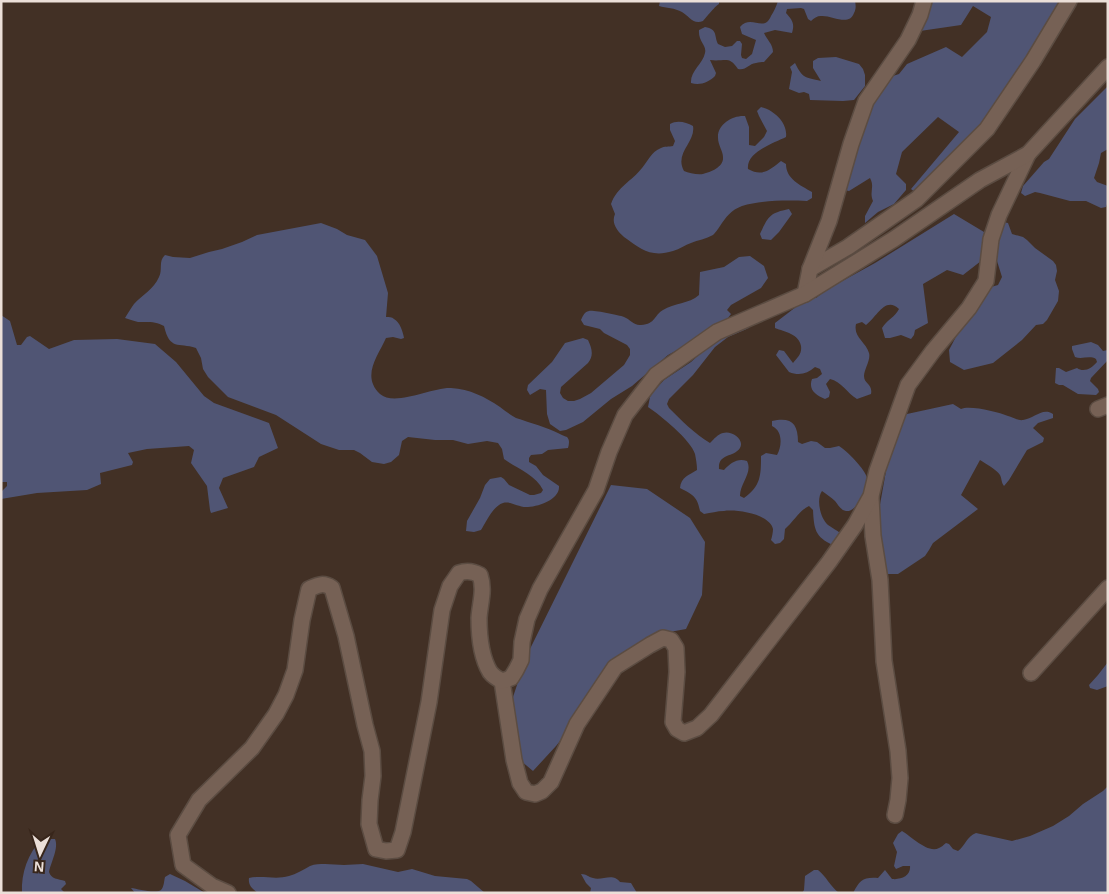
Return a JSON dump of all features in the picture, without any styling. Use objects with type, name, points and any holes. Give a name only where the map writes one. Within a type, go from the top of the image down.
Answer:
[{"type":"street","points":[[805,294],[810,269],[829,220],[866,101],[908,40],[920,15],[924,1]]},
{"type":"street","points":[[810,269],[848,247],[917,199],[987,129],[1033,61],[1069,1]]},
{"type":"street","points":[[895,815],[900,778],[898,751],[884,661],[880,580],[872,536],[871,496],[877,470],[908,386],[969,308],[986,281],[991,239],[999,215],[1028,154],[1108,67]]},
{"type":"street","points":[[502,681],[510,678],[516,670],[520,660],[527,619],[540,589],[596,490],[609,452],[625,415],[656,375],[717,332],[805,294],[894,240],[980,180],[1028,154]]},
{"type":"street","points":[[228,893],[212,886],[183,865],[178,836],[199,800],[252,748],[276,714],[286,695],[295,670],[302,620],[309,589],[326,584],[332,588],[346,636],[372,751],[373,776],[369,824],[376,849],[386,851],[397,850],[403,832],[429,702],[442,610],[450,586],[459,573],[464,571],[480,575],[483,584],[479,617],[484,658],[491,673],[502,681],[514,760],[520,783],[526,792],[535,794],[542,791],[551,782],[566,746],[578,724],[615,667],[663,638],[671,640],[676,648],[677,672],[673,722],[677,729],[684,733],[697,728],[710,715],[830,562],[855,525],[871,496]]},
{"type":"street","points":[[1031,673],[1108,588]]},
{"type":"shaded area","points":[[660,1],[719,1],[719,4],[703,21],[696,22],[679,11],[659,6]]},
{"type":"shaded area","points":[[778,1],[855,1],[856,7],[852,17],[848,19],[821,16],[811,21],[808,19],[804,9],[787,9],[786,13],[793,24],[792,33],[775,30],[764,33],[771,44],[773,52],[764,62],[738,69],[732,62],[726,60],[710,60],[716,73],[715,76],[704,83],[691,83],[692,75],[705,53],[699,30],[705,27],[712,29],[718,44],[725,47],[732,46],[737,41],[740,41],[742,44],[742,58],[746,59],[752,54],[756,40],[742,34],[740,27],[744,23],[761,24],[768,21]]},
{"type":"shaded area","points":[[929,1],[1060,1],[1012,81],[982,125],[916,193],[911,189],[959,132],[938,117],[902,152],[896,174],[906,184],[906,190],[894,204],[878,212],[865,223],[865,216],[873,201],[870,178],[849,191],[841,189],[866,115],[889,80],[899,74],[907,64],[946,47],[962,57],[987,32],[991,17],[973,6],[961,25],[920,31]]},
{"type":"shaded area","points":[[836,57],[859,64],[863,69],[865,86],[854,100],[810,100],[809,94],[789,89],[792,72],[790,67],[795,63],[805,77],[821,81],[813,68],[813,61],[818,58]]},
{"type":"shaded area","points":[[1108,86],[1108,149],[1101,153],[1094,178],[1097,182],[1108,186],[1106,207],[1101,208],[1086,201],[1070,201],[1035,192],[1025,196],[1021,193],[1023,186],[1044,162],[1049,159],[1075,119]]},
{"type":"shaded area","points":[[761,107],[771,111],[779,118],[785,127],[786,137],[756,153],[751,158],[748,169],[762,172],[769,170],[781,161],[786,164],[791,178],[812,192],[812,198],[807,201],[766,202],[742,206],[729,214],[713,235],[665,253],[647,251],[619,232],[614,224],[615,214],[611,204],[617,193],[638,173],[655,152],[662,147],[673,146],[675,141],[670,130],[670,124],[681,122],[693,126],[693,132],[683,153],[682,165],[684,171],[693,174],[703,174],[713,170],[723,161],[718,133],[727,121],[745,116],[749,127],[749,145],[755,146],[764,137],[767,131],[757,111]]},
{"type":"shaded area","points":[[789,209],[792,214],[779,232],[771,240],[762,239],[760,234],[770,217],[777,212]]},
{"type":"shaded area","points":[[954,214],[984,232],[981,261],[963,275],[947,270],[923,284],[928,323],[915,330],[911,339],[901,335],[885,338],[882,328],[899,309],[894,306],[885,306],[866,325],[862,322],[856,324],[856,332],[869,353],[864,376],[865,381],[871,388],[871,394],[857,399],[837,382],[830,379],[826,384],[830,392],[829,397],[825,399],[816,394],[811,386],[812,379],[822,374],[820,369],[815,367],[806,373],[800,374],[789,372],[776,355],[779,350],[784,351],[793,363],[800,353],[800,342],[795,336],[775,328],[775,323],[808,296],[816,298],[826,290],[875,263]]},
{"type":"shaded area","points":[[1003,222],[1008,223],[1012,234],[1023,237],[1056,265],[1055,280],[1059,291],[1058,301],[1043,324],[1036,325],[1022,340],[993,363],[964,370],[950,362],[949,350],[959,331],[991,287],[998,285],[1002,277],[995,245]]},
{"type":"shaded area","points":[[321,223],[347,235],[365,240],[377,256],[388,293],[386,317],[398,322],[402,330],[404,338],[386,338],[371,373],[374,387],[380,394],[395,398],[404,398],[451,388],[465,390],[489,400],[516,418],[567,437],[569,441],[568,448],[548,450],[542,454],[531,455],[529,458],[529,462],[559,486],[556,495],[552,499],[531,507],[503,503],[493,511],[481,530],[474,532],[466,531],[467,521],[485,485],[490,479],[501,477],[509,485],[530,495],[541,493],[543,490],[531,476],[504,459],[502,449],[498,443],[487,441],[468,444],[453,440],[408,437],[402,441],[399,455],[391,462],[384,464],[372,462],[354,450],[339,450],[321,444],[276,415],[228,397],[208,377],[203,369],[201,358],[196,348],[172,342],[166,334],[164,326],[161,324],[138,322],[125,318],[134,304],[157,281],[165,255],[190,258],[222,249],[257,235]]},
{"type":"shaded area","points":[[750,256],[764,266],[768,278],[761,288],[731,305],[727,310],[731,314],[728,318],[694,341],[668,355],[632,386],[611,399],[583,422],[560,431],[550,424],[547,414],[546,390],[540,389],[530,395],[527,390],[528,385],[552,362],[565,343],[583,338],[588,340],[592,352],[588,363],[561,387],[560,393],[568,401],[580,399],[591,393],[624,365],[630,355],[630,349],[627,345],[600,329],[584,325],[581,320],[586,312],[612,314],[641,325],[649,323],[663,310],[691,300],[699,295],[700,272],[724,267],[739,257]]},
{"type":"shaded area","points":[[1,315],[10,321],[17,345],[21,345],[30,336],[49,349],[74,340],[117,339],[155,344],[176,362],[204,396],[214,403],[269,423],[278,448],[259,457],[254,467],[223,478],[219,488],[228,508],[211,513],[207,486],[191,463],[194,450],[189,446],[147,449],[128,453],[133,462],[132,465],[100,473],[101,484],[87,490],[37,493],[1,499],[1,492],[7,486],[7,482],[1,482]]},
{"type":"shaded area","points":[[749,328],[728,337],[715,347],[693,375],[669,399],[667,404],[688,427],[710,443],[719,434],[726,432],[733,434],[741,441],[740,448],[737,451],[721,460],[719,469],[724,470],[737,461],[747,461],[748,470],[740,496],[744,498],[750,494],[759,480],[761,456],[766,453],[777,455],[779,451],[781,439],[776,428],[772,426],[772,421],[784,420],[792,423],[797,430],[798,442],[802,444],[811,441],[817,442],[825,448],[839,446],[863,470],[866,474],[867,482],[861,499],[850,511],[842,509],[822,491],[820,494],[819,503],[825,522],[841,534],[833,545],[822,539],[817,532],[813,510],[809,506],[785,529],[784,539],[780,543],[775,544],[771,540],[773,529],[771,524],[759,516],[729,511],[704,514],[700,511],[694,496],[680,488],[684,479],[697,470],[695,454],[692,448],[674,428],[648,407],[650,397],[664,380],[691,362],[715,340]]},
{"type":"shaded area","points":[[1091,342],[1098,345],[1103,351],[1108,350],[1108,360],[1090,381],[1099,392],[1096,395],[1078,394],[1063,385],[1055,383],[1056,368],[1066,372],[1077,368],[1085,370],[1097,362],[1093,358],[1075,357],[1072,349],[1072,346]]},
{"type":"shaded area","points":[[953,404],[961,409],[984,410],[1019,420],[1045,412],[1053,414],[1053,418],[1038,423],[1033,428],[1044,438],[1043,442],[1027,450],[1004,486],[1000,475],[980,460],[961,495],[978,509],[933,543],[925,556],[898,574],[887,574],[876,527],[886,471],[902,419],[907,414]]},
{"type":"shaded area","points":[[611,485],[647,489],[690,518],[705,542],[702,595],[686,629],[653,635],[533,771],[514,755],[513,697],[527,655]]},
{"type":"shaded area","points":[[1108,662],[1108,686],[1097,690],[1090,688],[1089,685]]},
{"type":"shaded area","points":[[1108,786],[1108,893],[853,893],[862,880],[878,878],[885,870],[892,879],[899,879],[907,875],[910,866],[896,869],[894,866],[897,852],[893,843],[902,831],[930,849],[940,848],[946,843],[958,851],[970,836],[976,833],[1012,841],[1053,826]]},
{"type":"shaded area","points":[[42,839],[55,839],[55,851],[49,872],[53,877],[65,881],[66,884],[61,889],[65,893],[22,893],[26,864]]},
{"type":"shaded area","points":[[363,864],[398,872],[412,869],[435,876],[467,879],[485,893],[258,893],[249,883],[249,878],[284,877],[312,865]]},
{"type":"shaded area","points":[[814,870],[821,872],[839,893],[802,893],[805,876]]},
{"type":"shaded area","points":[[170,874],[205,893],[135,893],[131,888],[151,891],[161,890],[165,877]]},
{"type":"shaded area","points":[[581,874],[596,879],[611,877],[620,882],[631,883],[637,893],[590,893],[591,888]]}]
